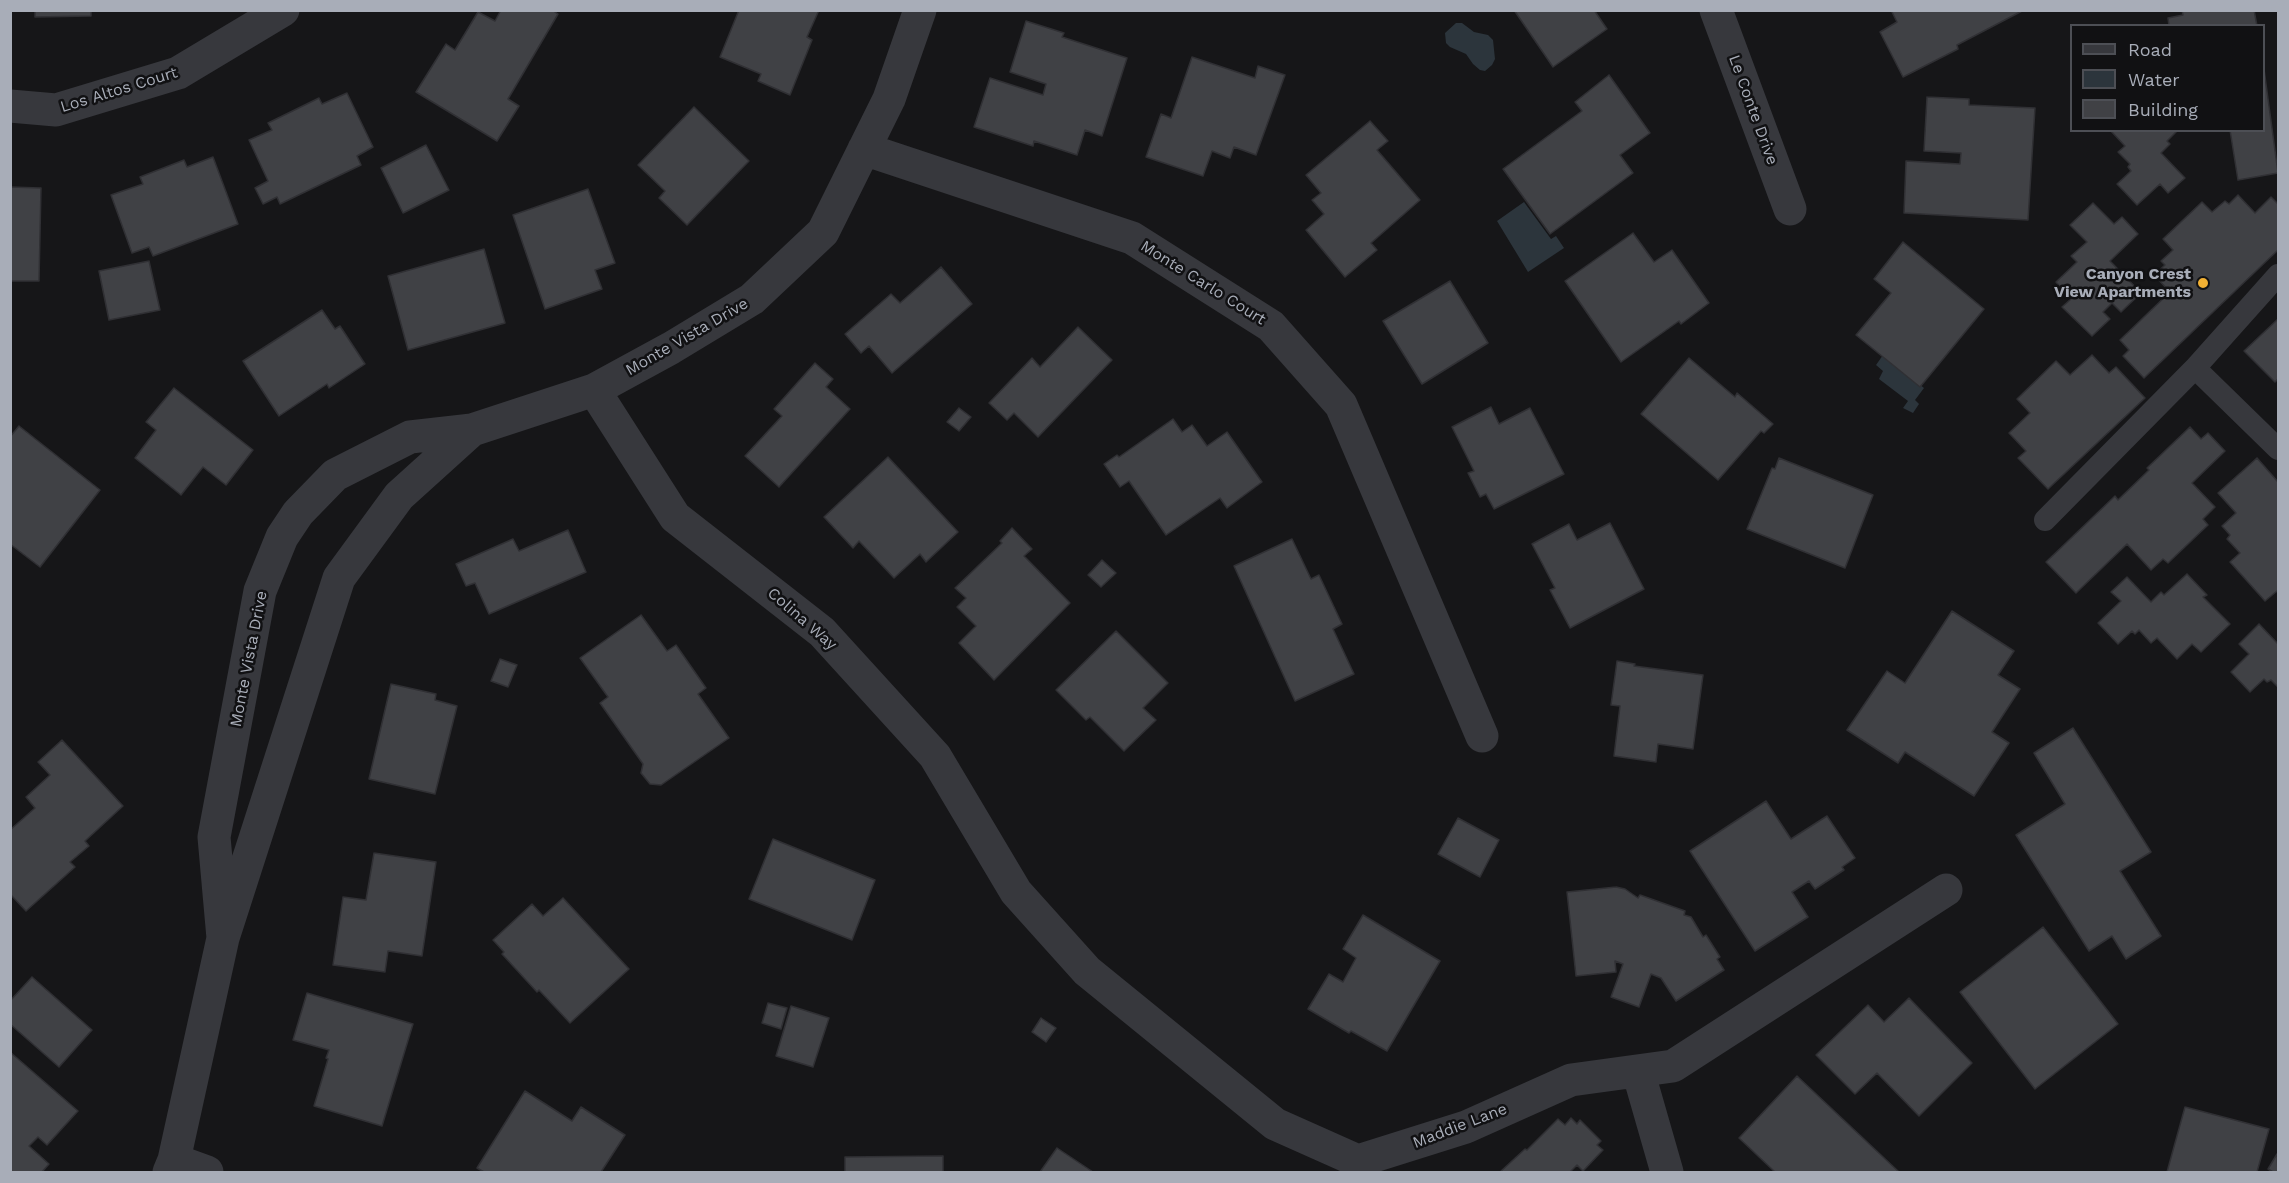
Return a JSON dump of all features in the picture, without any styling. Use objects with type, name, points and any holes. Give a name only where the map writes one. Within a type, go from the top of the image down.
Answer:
[{"type":"street","name":"Los Altos Court","points":[[10,105],[56,110],[178,74],[283,10]]},
{"type":"street","name":"Monte Vista Drive","points":[[223,938],[214,837],[260,591],[282,537],[298,513],[336,475],[411,437],[472,430],[594,390],[671,348],[752,298],[823,232],[888,99],[920,10]]},
{"type":"street","name":"Le Conte Drive","points":[[1716,10],[1790,209]]},
{"type":"street","name":"Monte Carlo Court","points":[[864,149],[1132,238],[1271,326],[1341,405],[1482,736]]},
{"type":"street","name":"Colina Way","points":[[594,390],[675,517],[822,632],[935,756],[1016,892]]},
{"type":"street","name":"Monte Vista Drive","points":[[171,1166],[223,938],[339,578],[399,496],[472,430]]},
{"type":"street","name":"Maddie Lane","points":[[1016,892],[1087,971],[1275,1124],[1358,1161],[1466,1127],[1571,1080],[1673,1066],[1946,890]]},
{"type":"street","points":[[1638,1071],[1667,1173]]},
{"type":"street","points":[[171,1166],[207,1173]]},
{"type":"lane","points":[[2044,520],[2194,368],[2278,275]]},
{"type":"lane","points":[[2194,368],[2278,449]]},
{"type":"water","points":[[1456,23],[1462,23],[1474,32],[1488,35],[1493,40],[1495,59],[1485,71],[1473,64],[1466,54],[1446,43],[1445,33]]},
{"type":"water","points":[[1524,202],[1551,239],[1556,236],[1564,248],[1528,272],[1497,221]]},
{"type":"water","points":[[1883,355],[1924,388],[1915,400],[1919,404],[1913,413],[1903,408],[1908,401],[1879,379],[1883,371],[1876,365]]},
{"type":"building","points":[[35,10],[91,10],[91,16],[35,17]]},
{"type":"building","points":[[501,10],[552,10],[558,14],[508,99],[519,106],[497,141],[416,92],[446,44],[455,50],[478,12],[495,21]]},
{"type":"building","points":[[739,10],[819,10],[807,37],[812,40],[790,95],[758,81],[761,74],[720,57]]},
{"type":"building","points":[[1514,10],[1594,10],[1607,29],[1553,67]]},
{"type":"building","points":[[1891,10],[2022,11],[1957,45],[1958,49],[1903,77],[1880,32],[1897,22]]},
{"type":"building","points":[[2182,10],[2254,10],[2257,24],[2169,24],[2168,18],[2183,15]]},
{"type":"building","points":[[1026,21],[1064,33],[1062,37],[1127,58],[1102,136],[1085,130],[1077,155],[1034,141],[1033,146],[974,127],[990,78],[1043,95],[1046,84],[1010,72]]},
{"type":"building","points":[[1192,57],[1255,78],[1258,66],[1285,75],[1256,155],[1234,147],[1230,158],[1212,151],[1203,176],[1146,157],[1161,114],[1171,118]]},
{"type":"building","points":[[1609,75],[1650,133],[1620,155],[1633,173],[1550,234],[1503,169],[1582,111],[1575,102]]},
{"type":"building","points":[[2265,76],[2278,173],[2238,180],[2230,132],[2265,132]]},
{"type":"building","points":[[347,93],[373,147],[357,156],[361,165],[280,204],[277,197],[263,204],[255,188],[268,181],[249,140],[272,130],[268,123],[319,98],[322,104]]},
{"type":"building","points":[[1927,97],[1969,99],[1969,105],[2035,108],[2028,220],[1904,213],[1906,161],[1960,164],[1961,153],[1924,151]]},
{"type":"building","points":[[694,107],[749,161],[687,225],[659,198],[665,191],[638,165]]},
{"type":"building","points":[[1370,121],[1388,141],[1377,150],[1420,200],[1371,243],[1377,250],[1345,277],[1306,230],[1324,214],[1312,200],[1321,193],[1306,175]]},
{"type":"building","points":[[2112,132],[2176,132],[2167,141],[2170,144],[2161,153],[2185,178],[2168,193],[2160,184],[2137,205],[2117,184],[2131,171],[2128,167],[2130,164],[2118,152],[2125,146]]},
{"type":"building","points":[[426,145],[449,190],[403,213],[381,168]]},
{"type":"building","points":[[213,157],[238,224],[153,256],[149,247],[132,253],[111,195],[143,184],[140,177],[184,160],[187,167]]},
{"type":"building","points":[[10,187],[41,188],[39,281],[10,281]]},
{"type":"building","points":[[588,189],[615,263],[595,270],[602,289],[545,309],[513,215]]},
{"type":"building","name":"Canyon Crest View Apartments","points":[[2238,195],[2255,213],[2271,197],[2278,204],[2278,250],[2144,378],[2123,356],[2129,350],[2120,340],[2170,292],[2154,275],[2165,265],[2161,261],[2173,250],[2163,239],[2202,202],[2212,212],[2225,201],[2229,204]]},
{"type":"building","name":"Canyon Crest View Apartments","points":[[2093,203],[2114,224],[2122,217],[2138,234],[2110,261],[2141,293],[2121,312],[2112,303],[2103,312],[2110,319],[2092,336],[2062,307],[2071,299],[2056,282],[2077,262],[2071,256],[2087,242],[2070,225]]},
{"type":"building","points":[[1633,233],[1654,262],[1672,250],[1709,303],[1681,324],[1679,321],[1621,362],[1565,281]]},
{"type":"building","points":[[1903,242],[1984,309],[1920,387],[1856,335],[1891,293],[1874,279]]},
{"type":"building","points":[[484,249],[505,323],[408,350],[388,276]]},
{"type":"building","points":[[149,261],[160,310],[109,320],[99,271]]},
{"type":"building","points":[[941,267],[972,304],[892,373],[869,346],[861,353],[845,334],[891,294],[900,303]]},
{"type":"building","points":[[1450,281],[1488,343],[1422,384],[1383,321]]},
{"type":"building","points":[[322,310],[335,329],[340,326],[365,364],[329,388],[327,384],[279,416],[243,361]]},
{"type":"building","points":[[2278,319],[2278,379],[2275,382],[2244,351]]},
{"type":"building","points":[[1078,327],[1112,360],[1038,437],[1014,413],[1007,420],[989,403],[1032,358],[1040,367]]},
{"type":"building","points":[[2092,355],[2109,373],[2116,367],[2145,398],[2048,489],[2018,458],[2026,451],[2009,433],[2030,413],[2017,399],[2056,361],[2070,375]]},
{"type":"building","points":[[1689,358],[1735,397],[1737,393],[1773,424],[1764,433],[1761,431],[1718,480],[1641,414]]},
{"type":"building","points":[[815,363],[833,379],[826,387],[850,409],[779,487],[745,456],[782,416],[774,409]]},
{"type":"building","points":[[174,388],[253,450],[226,485],[203,467],[181,495],[135,458],[156,430],[146,422]]},
{"type":"building","points":[[1491,407],[1499,424],[1530,408],[1564,474],[1494,509],[1486,494],[1480,497],[1468,473],[1474,471],[1452,427]]},
{"type":"building","points":[[959,408],[971,417],[959,431],[947,422]]},
{"type":"building","points":[[1173,419],[1182,432],[1192,425],[1207,446],[1227,432],[1262,482],[1227,508],[1220,498],[1166,535],[1129,481],[1120,487],[1104,464],[1117,455],[1119,457]]},
{"type":"building","points":[[19,426],[100,490],[40,567],[10,544],[10,437]]},
{"type":"building","points":[[2190,427],[2201,439],[2208,433],[2225,451],[2192,483],[2215,507],[2203,519],[2208,525],[2168,563],[2163,559],[2151,570],[2127,544],[2076,593],[2046,562],[2115,496],[2118,500],[2149,470],[2147,468]]},
{"type":"building","points":[[888,457],[958,532],[926,562],[920,554],[894,578],[859,541],[853,548],[824,517]]},
{"type":"building","points":[[1779,458],[1873,495],[1845,568],[1747,529],[1772,468],[1775,469]]},
{"type":"building","points":[[2257,458],[2278,482],[2278,593],[2277,591],[2265,601],[2230,562],[2240,553],[2227,539],[2230,535],[2222,526],[2236,513],[2218,493]]},
{"type":"building","points":[[1610,523],[1644,589],[1570,628],[1550,590],[1555,588],[1532,544],[1569,524],[1577,540]]},
{"type":"building","points":[[1012,528],[1032,549],[1024,556],[1070,603],[994,680],[959,643],[976,626],[957,607],[966,598],[955,588],[1002,543],[1000,541]]},
{"type":"building","points":[[568,530],[586,572],[489,614],[475,583],[466,586],[456,564],[513,539],[519,551]]},
{"type":"building","points":[[1292,539],[1311,579],[1319,575],[1342,624],[1333,629],[1354,674],[1295,701],[1234,566]]},
{"type":"building","points":[[1102,560],[1116,573],[1101,587],[1088,575]]},
{"type":"building","points":[[2187,574],[2207,595],[2203,597],[2230,624],[2201,652],[2192,644],[2177,659],[2157,638],[2151,643],[2139,630],[2135,634],[2132,631],[2118,644],[2098,623],[2121,601],[2111,592],[2127,577],[2151,602],[2161,592],[2164,595]]},
{"type":"building","points":[[1952,611],[2014,651],[1998,675],[2020,689],[1992,732],[2009,743],[1974,796],[1905,752],[1898,763],[1847,730],[1887,671],[1905,683]]},
{"type":"building","points":[[641,615],[667,651],[676,645],[706,688],[698,694],[729,738],[661,785],[650,784],[641,773],[643,764],[600,703],[608,697],[580,658]]},
{"type":"building","points":[[2259,624],[2278,644],[2278,687],[2271,680],[2267,682],[2264,679],[2250,692],[2231,672],[2249,654],[2239,644]]},
{"type":"building","points":[[1116,631],[1168,683],[1143,708],[1156,720],[1124,751],[1090,717],[1086,720],[1056,690]]},
{"type":"building","points":[[500,659],[517,665],[508,687],[491,681]]},
{"type":"building","points":[[1617,661],[1635,664],[1634,666],[1703,675],[1693,749],[1658,744],[1656,762],[1614,756],[1620,706],[1611,705]]},
{"type":"building","points":[[391,684],[436,694],[435,700],[457,706],[435,794],[369,779]]},
{"type":"building","points":[[2073,728],[2151,852],[2120,871],[2161,936],[2126,959],[2112,936],[2089,951],[2016,835],[2065,804],[2034,753]]},
{"type":"building","points":[[62,740],[123,806],[85,841],[89,846],[70,862],[75,867],[26,911],[10,894],[10,830],[35,808],[26,797],[50,775],[38,762]]},
{"type":"building","points":[[1766,801],[1791,839],[1827,816],[1855,858],[1842,867],[1844,870],[1815,889],[1809,881],[1792,892],[1808,917],[1755,951],[1690,851]]},
{"type":"building","points":[[1458,818],[1499,840],[1480,877],[1438,854]]},
{"type":"building","points":[[773,839],[875,880],[852,940],[749,899]]},
{"type":"building","points":[[374,853],[436,862],[422,956],[388,951],[385,972],[333,965],[343,897],[366,900]]},
{"type":"building","points":[[1616,887],[1625,889],[1638,898],[1640,895],[1685,911],[1684,915],[1691,917],[1703,937],[1706,935],[1720,957],[1717,959],[1724,970],[1676,1001],[1661,978],[1651,974],[1639,1007],[1611,997],[1623,964],[1615,961],[1616,972],[1576,976],[1567,892]]},
{"type":"building","points":[[563,898],[629,969],[570,1023],[539,990],[537,992],[502,954],[504,952],[493,940],[532,904],[543,916]]},
{"type":"building","points":[[1363,915],[1440,961],[1387,1051],[1351,1031],[1349,1033],[1308,1009],[1329,974],[1343,982],[1356,958],[1343,949]]},
{"type":"building","points":[[2043,927],[2118,1024],[2035,1089],[1960,992]]},
{"type":"building","points":[[32,977],[92,1030],[59,1067],[10,1024],[10,1001]]},
{"type":"building","points":[[307,993],[413,1024],[382,1126],[314,1106],[329,1050],[293,1040]]},
{"type":"building","points":[[1909,998],[1972,1063],[1919,1116],[1877,1073],[1855,1094],[1816,1055],[1868,1005],[1884,1022]]},
{"type":"building","points":[[768,1003],[787,1008],[781,1029],[762,1023]]},
{"type":"building","points":[[791,1006],[829,1018],[813,1067],[776,1056]]},
{"type":"building","points":[[1041,1018],[1056,1028],[1046,1042],[1032,1032]]},
{"type":"building","points":[[10,1052],[78,1111],[47,1145],[38,1137],[29,1146],[49,1164],[42,1172],[10,1172]]},
{"type":"building","points":[[1797,1076],[1899,1172],[1775,1172],[1739,1138]]},
{"type":"building","points":[[525,1091],[572,1121],[581,1107],[625,1135],[601,1172],[484,1172],[477,1168]]},
{"type":"building","points":[[2185,1107],[2269,1129],[2257,1172],[2167,1172]]},
{"type":"building","points":[[1571,1118],[1577,1124],[1580,1120],[1601,1141],[1597,1145],[1603,1150],[1583,1171],[1577,1165],[1570,1172],[1500,1172],[1525,1149],[1527,1150],[1558,1119],[1565,1125]]},
{"type":"building","points":[[1057,1148],[1093,1172],[1040,1172]]},
{"type":"building","points":[[2277,1154],[2278,1172],[2273,1172],[2268,1169]]},
{"type":"building","points":[[943,1156],[943,1172],[845,1172],[845,1157]]},
{"type":"place","name":"Canyon Crest View Apartments","points":[[2203,283]]}]
